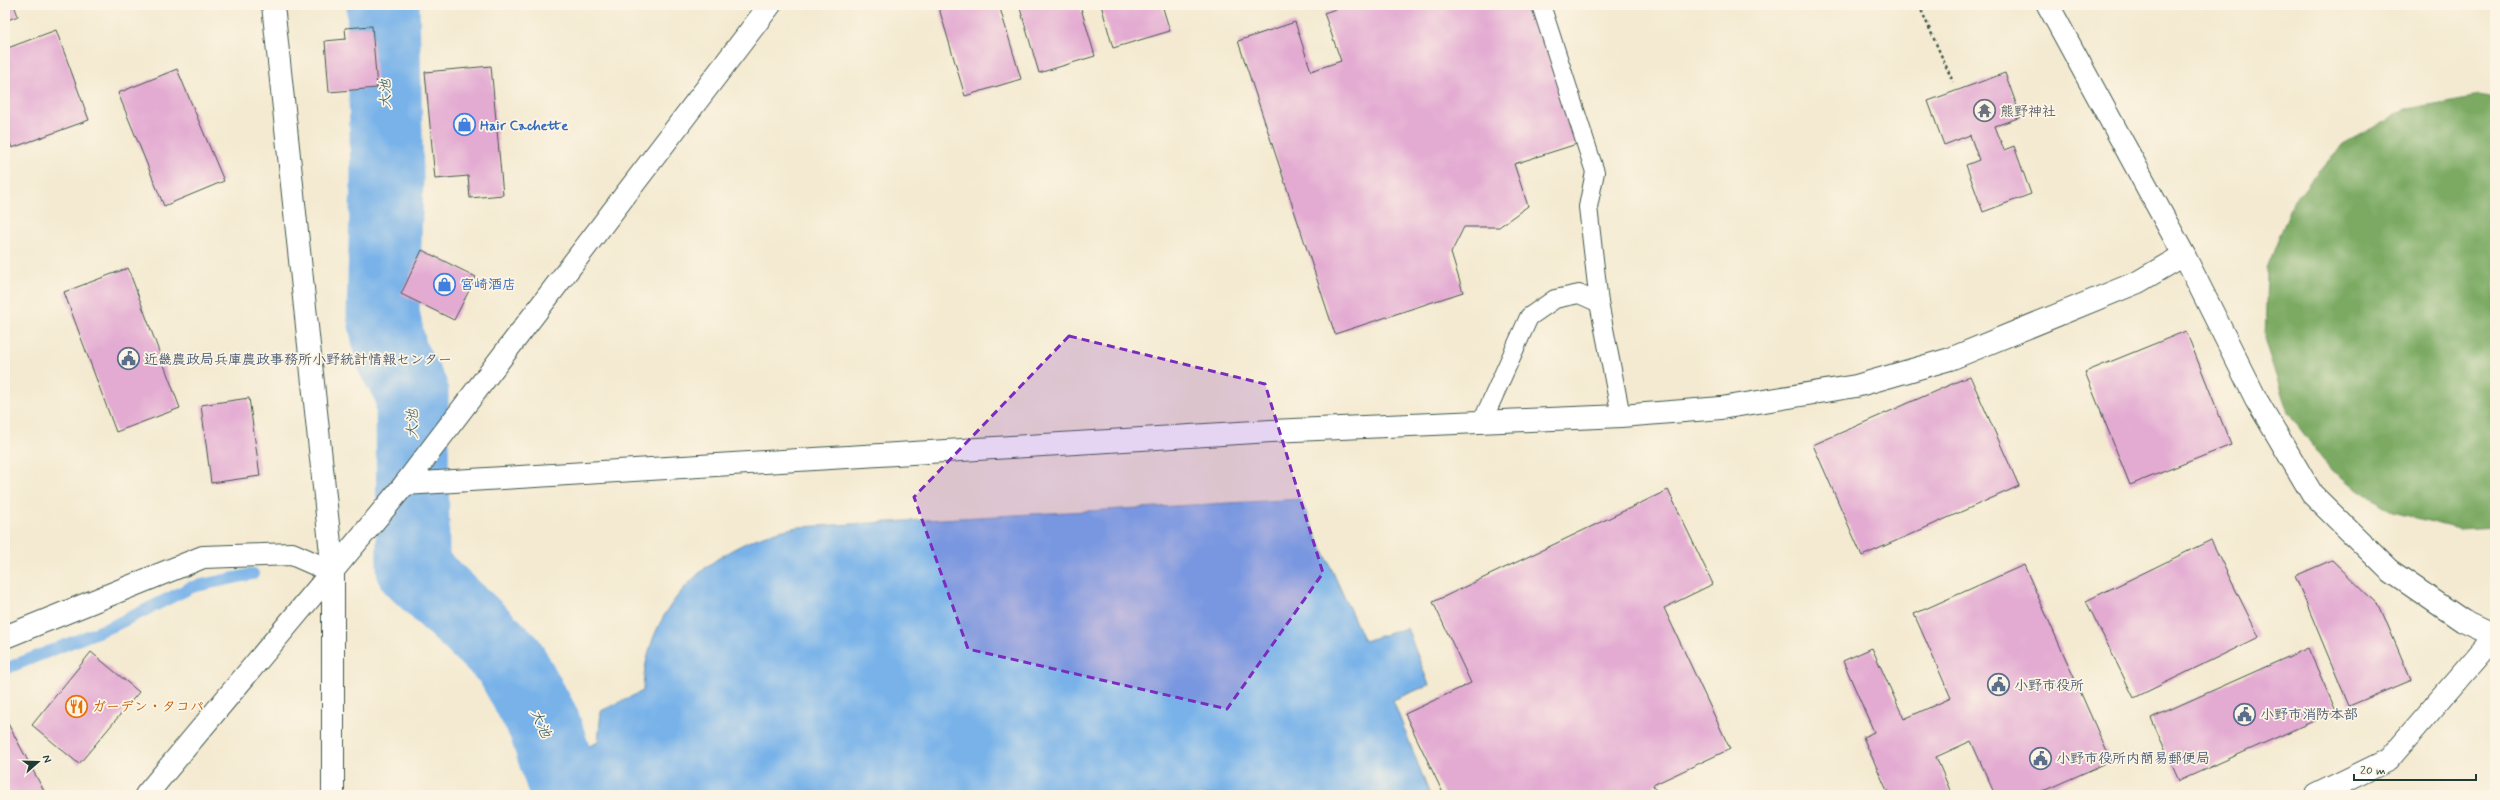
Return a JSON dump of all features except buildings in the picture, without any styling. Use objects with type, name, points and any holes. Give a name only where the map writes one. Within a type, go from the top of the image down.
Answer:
[{"type":"street","points":[[273,5],[333,572],[333,795]]},
{"type":"street","points":[[146,795],[405,484],[770,5]]},
{"type":"street","points":[[2048,5],[2184,255],[2256,399],[2312,494],[2389,570],[2463,621],[2495,636],[2388,760],[2316,795]]},
{"type":"street","points":[[405,484],[1271,431],[1621,416],[1721,408],[1856,386],[1950,358],[2138,282],[2184,255]]},
{"type":"street","points":[[5,637],[203,557],[292,554],[333,572]]},
{"type":"lane","points":[[1540,5],[1595,172],[1588,208],[1600,303],[1621,416]]},
{"type":"lane","points":[[1482,422],[1529,317],[1555,299],[1579,294],[1600,303]]},
{"type":"path","points":[[1919,5],[1953,82]]},
{"type":"highlighted area","points":[[1069,336],[1265,384],[1323,573],[1227,709],[968,649],[914,497]]},
{"type":"green space","points":[[2479,96],[2495,99],[2495,527],[2459,529],[2393,512],[2332,471],[2288,413],[2265,342],[2267,268],[2294,200],[2343,144],[2407,109]]},
{"type":"water","points":[[1300,499],[1364,641],[1407,628],[1429,685],[1393,700],[1430,795],[539,795],[525,740],[514,707],[504,686],[492,667],[464,632],[395,572],[404,548],[411,549],[470,598],[524,664],[583,749],[598,742],[601,711],[643,691],[647,660],[657,630],[671,604],[691,581],[714,562],[740,546],[769,534],[799,527]]},
{"type":"waterway","name":"大池","points":[[383,5],[387,178],[383,313],[392,357],[412,392],[413,569],[509,660],[544,724],[567,795]]},
{"type":"waterway","points":[[5,669],[115,625],[192,587],[253,574]]},
{"type":"place","name":"熊野神社","points":[[1984,111]]},
{"type":"place","name":"Hair Cachette","points":[[465,125]]},
{"type":"place","name":"宮崎酒店","points":[[445,284]]},
{"type":"place","name":"近畿農政局兵庫農政事務所小野統計情報センター","points":[[129,359]]},
{"type":"place","name":"小野市役所","points":[[1998,685]]},
{"type":"place","name":"ガーデン・タコパ","points":[[76,706]]},
{"type":"place","name":"小野市消防本部","points":[[2244,714]]},
{"type":"place","name":"小野市役所内簡易郵便局","points":[[2040,758]]}]
